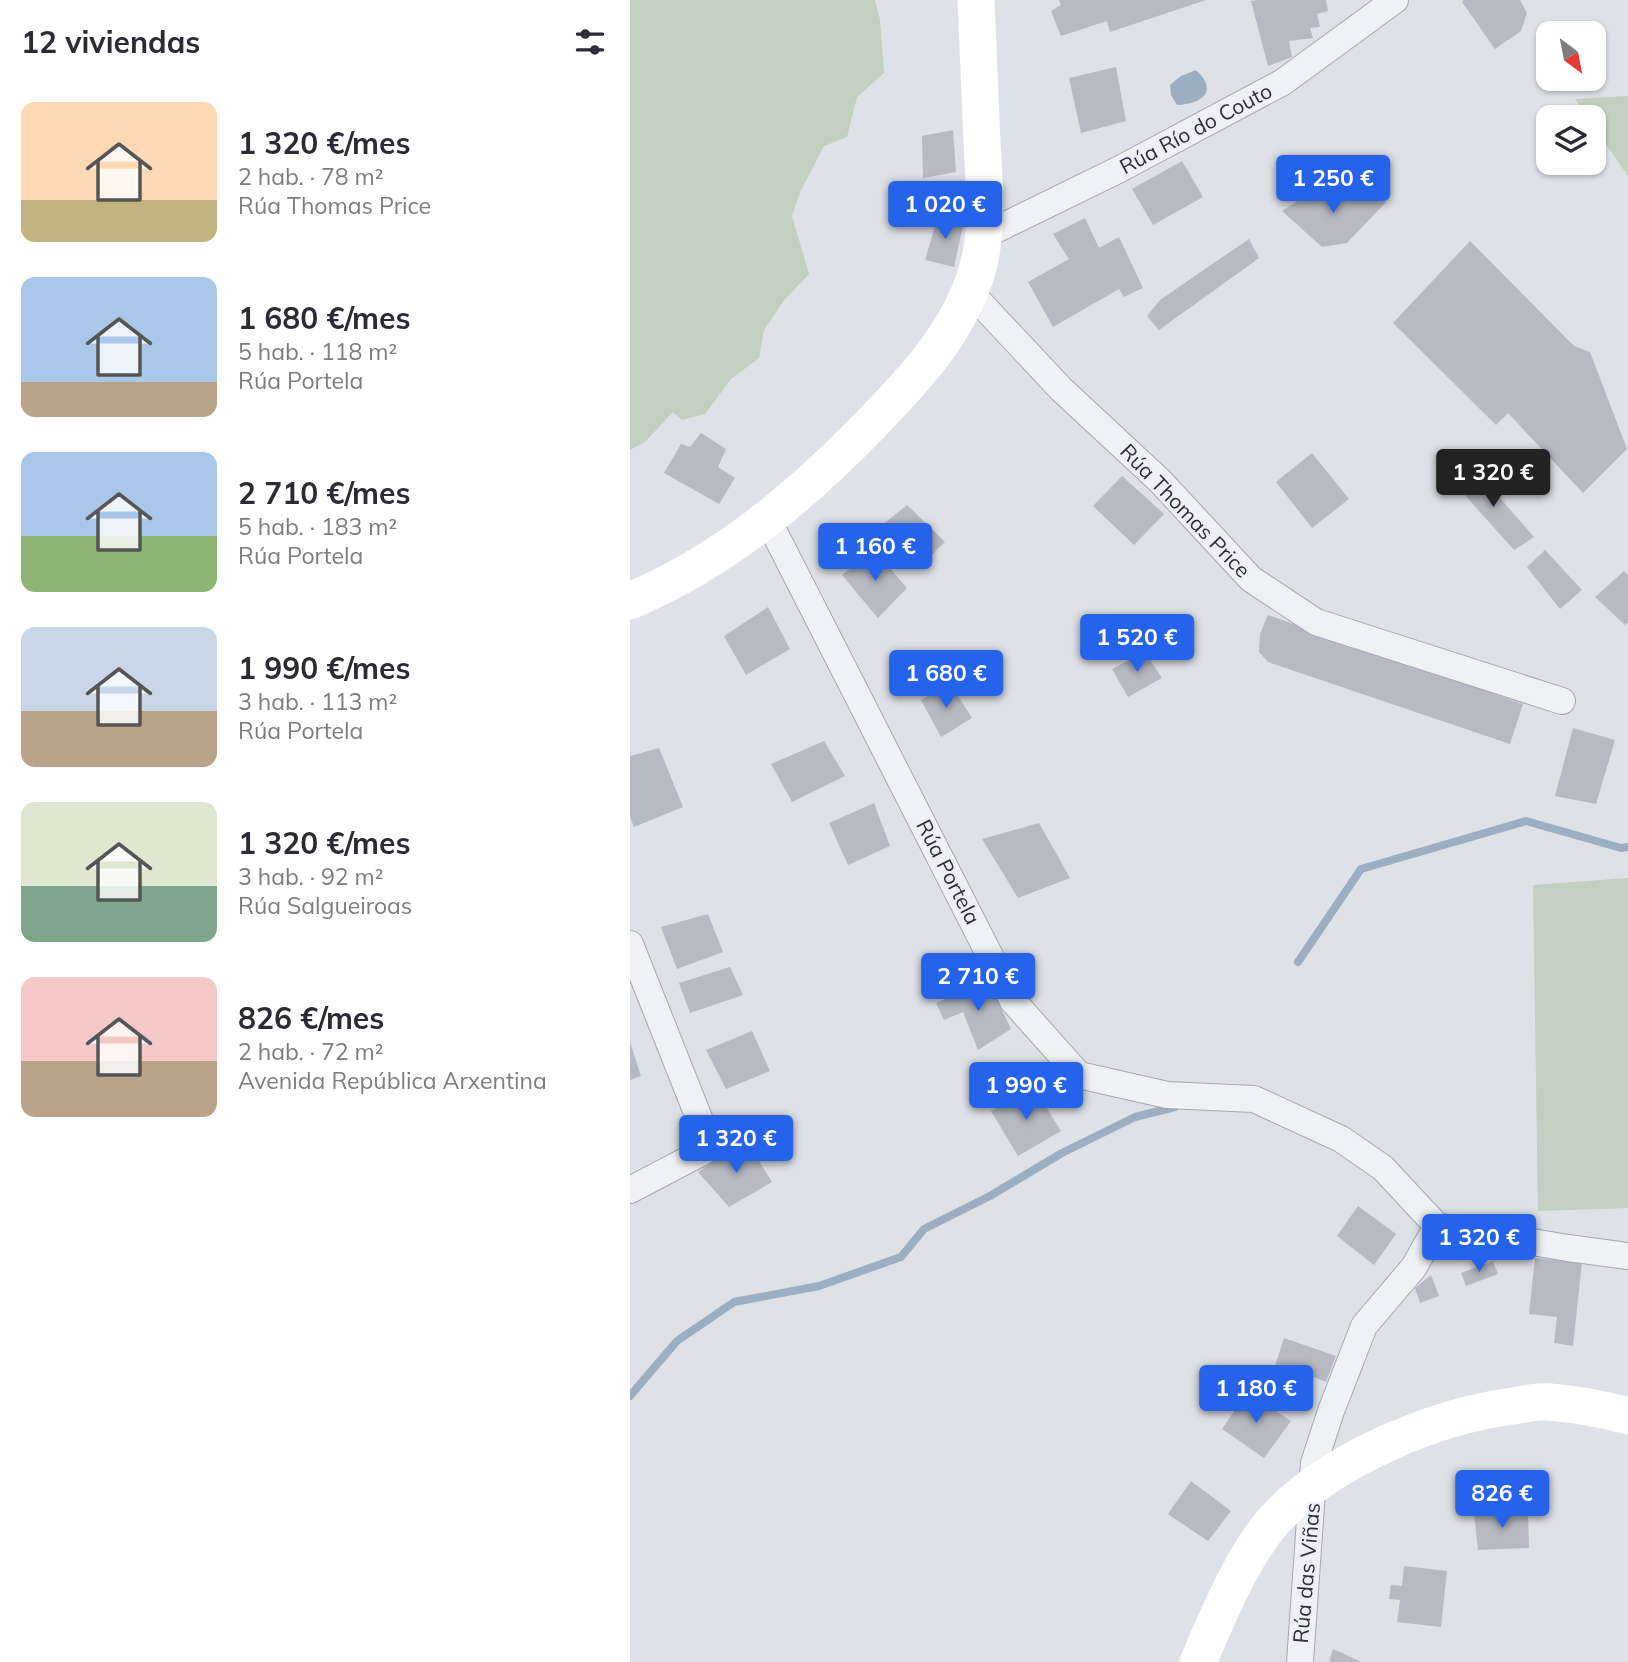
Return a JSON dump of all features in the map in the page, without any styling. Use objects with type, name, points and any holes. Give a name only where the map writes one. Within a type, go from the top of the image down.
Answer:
[{"type":"street","points":[[630,601],[717,556],[768,520],[825,471],[909,385],[940,346],[971,293],[986,209],[976,0]]},
{"type":"street","name":"Rúa Río do Couto","points":[[983,236],[1118,170],[1283,82],[1395,0]]},
{"type":"street","name":"Rúa Thomas Price","points":[[971,293],[1061,390],[1160,481],[1251,579],[1316,622],[1562,701]]},
{"type":"street","name":"Rúa Portela","points":[[768,520],[1013,1001],[1079,1075],[1167,1095],[1254,1099],[1341,1139],[1383,1168],[1437,1226]]},
{"type":"street","points":[[630,944],[708,1137],[630,1190]]},
{"type":"street","points":[[1437,1226],[1628,1256]]},
{"type":"street","name":"Rúa das Viñas","points":[[1300,1662],[1317,1455],[1364,1326],[1414,1267],[1437,1226]]},
{"type":"street","points":[[1198,1662],[1250,1554],[1279,1514],[1314,1485],[1356,1460],[1411,1432],[1480,1410],[1548,1401],[1628,1416]]},
{"type":"green space","points":[[630,0],[875,0],[880,20],[884,73],[857,97],[847,137],[824,146],[800,192],[792,216],[809,274],[785,299],[764,330],[759,358],[731,379],[705,414],[682,420],[673,412],[645,442],[630,450]]},
{"type":"green space","points":[[1628,96],[1628,176],[1606,144],[1606,105],[1579,105],[1575,99]]},
{"type":"green space","points":[[1628,878],[1628,1208],[1538,1211],[1533,885]]},
{"type":"water","points":[[1196,70],[1203,77],[1207,90],[1194,102],[1177,105],[1171,95],[1170,85],[1181,76]]},
{"type":"building","points":[[1059,0],[1206,0],[1110,32],[1107,21],[1061,36],[1051,11],[1061,5]]},
{"type":"building","points":[[1326,0],[1328,11],[1317,14],[1320,27],[1310,28],[1313,38],[1289,41],[1292,57],[1268,66],[1251,1]]},
{"type":"building","points":[[1520,0],[1527,13],[1521,31],[1495,49],[1462,2]]},
{"type":"building","points":[[1116,67],[1126,121],[1081,133],[1069,78]]},
{"type":"building","points":[[953,130],[956,172],[923,178],[922,136]]},
{"type":"building","points":[[1182,161],[1203,197],[1153,225],[1132,189]]},
{"type":"building","points":[[1324,190],[1357,192],[1386,202],[1347,243],[1322,247],[1282,211],[1310,193]]},
{"type":"building","points":[[939,213],[964,221],[954,267],[925,260]]},
{"type":"building","points":[[1085,218],[1099,248],[1119,237],[1143,288],[1124,297],[1119,289],[1053,327],[1028,282],[1069,259],[1053,234]]},
{"type":"building","points":[[1249,239],[1259,258],[1159,330],[1147,316],[1160,300]]},
{"type":"building","points":[[1470,241],[1574,346],[1590,352],[1627,449],[1583,493],[1508,413],[1496,425],[1393,323]]},
{"type":"building","points":[[701,433],[726,449],[718,467],[735,478],[719,504],[664,473],[681,444],[690,447]]},
{"type":"building","points":[[1312,453],[1349,499],[1312,528],[1276,482]]},
{"type":"building","points":[[1472,466],[1534,537],[1514,550],[1454,483]]},
{"type":"building","points":[[1122,476],[1164,514],[1134,545],[1093,506]]},
{"type":"building","points":[[907,505],[945,542],[917,569],[876,530]]},
{"type":"building","points":[[874,550],[907,588],[878,618],[842,575]]},
{"type":"building","points":[[1545,550],[1582,590],[1560,609],[1527,567]]},
{"type":"building","points":[[1624,571],[1628,575],[1628,623],[1625,625],[1595,597]]},
{"type":"building","points":[[768,607],[790,649],[746,675],[724,636]]},
{"type":"building","points":[[1268,615],[1523,704],[1510,744],[1268,662],[1259,652],[1260,634]]},
{"type":"building","points":[[1145,652],[1162,678],[1128,697],[1112,669]]},
{"type":"building","points":[[950,683],[972,718],[941,737],[921,700]]},
{"type":"building","points":[[1573,728],[1615,740],[1596,804],[1555,796]]},
{"type":"building","points":[[824,741],[845,776],[792,802],[771,764]]},
{"type":"building","points":[[659,748],[683,807],[634,827],[630,817],[630,756]]},
{"type":"building","points":[[874,803],[890,846],[848,865],[829,823]]},
{"type":"building","points":[[1039,823],[1070,878],[1018,898],[982,839]]},
{"type":"building","points":[[708,914],[723,952],[677,969],[661,927]]},
{"type":"building","points":[[730,967],[743,995],[690,1013],[679,983]]},
{"type":"building","points":[[988,980],[1011,1029],[978,1050],[963,1012],[944,1020],[936,1003]]},
{"type":"building","points":[[752,1031],[770,1071],[726,1089],[706,1050]]},
{"type":"building","points":[[630,1042],[641,1076],[630,1080]]},
{"type":"building","points":[[1035,1089],[1061,1131],[1018,1156],[991,1111]]},
{"type":"building","points":[[746,1140],[772,1182],[729,1207],[698,1172]]},
{"type":"building","points":[[1358,1206],[1396,1234],[1374,1265],[1337,1236]]},
{"type":"building","points":[[1535,1258],[1582,1262],[1573,1346],[1554,1343],[1557,1317],[1529,1314]]},
{"type":"building","points":[[1493,1261],[1498,1274],[1466,1286],[1461,1273]]},
{"type":"building","points":[[1431,1275],[1439,1296],[1420,1303],[1415,1288]]},
{"type":"building","points":[[1284,1338],[1336,1356],[1326,1382],[1314,1377],[1305,1408],[1279,1401],[1284,1383],[1271,1378]]},
{"type":"building","points":[[1247,1392],[1291,1421],[1264,1458],[1222,1429]]},
{"type":"building","points":[[1191,1481],[1231,1511],[1208,1541],[1168,1514]]},
{"type":"building","points":[[1528,1511],[1529,1548],[1478,1550],[1474,1513]]},
{"type":"building","points":[[1404,1566],[1447,1571],[1441,1627],[1397,1622],[1400,1600],[1389,1599],[1391,1585],[1402,1586]]},
{"type":"building","points":[[1333,1649],[1362,1662],[1329,1662]]},
{"type":"waterway","points":[[1298,962],[1361,869],[1526,821],[1621,848],[1628,847]]},
{"type":"waterway","points":[[630,1396],[677,1341],[734,1302],[819,1286],[901,1257],[924,1229],[990,1196],[1062,1153],[1135,1117],[1175,1107]]}]
